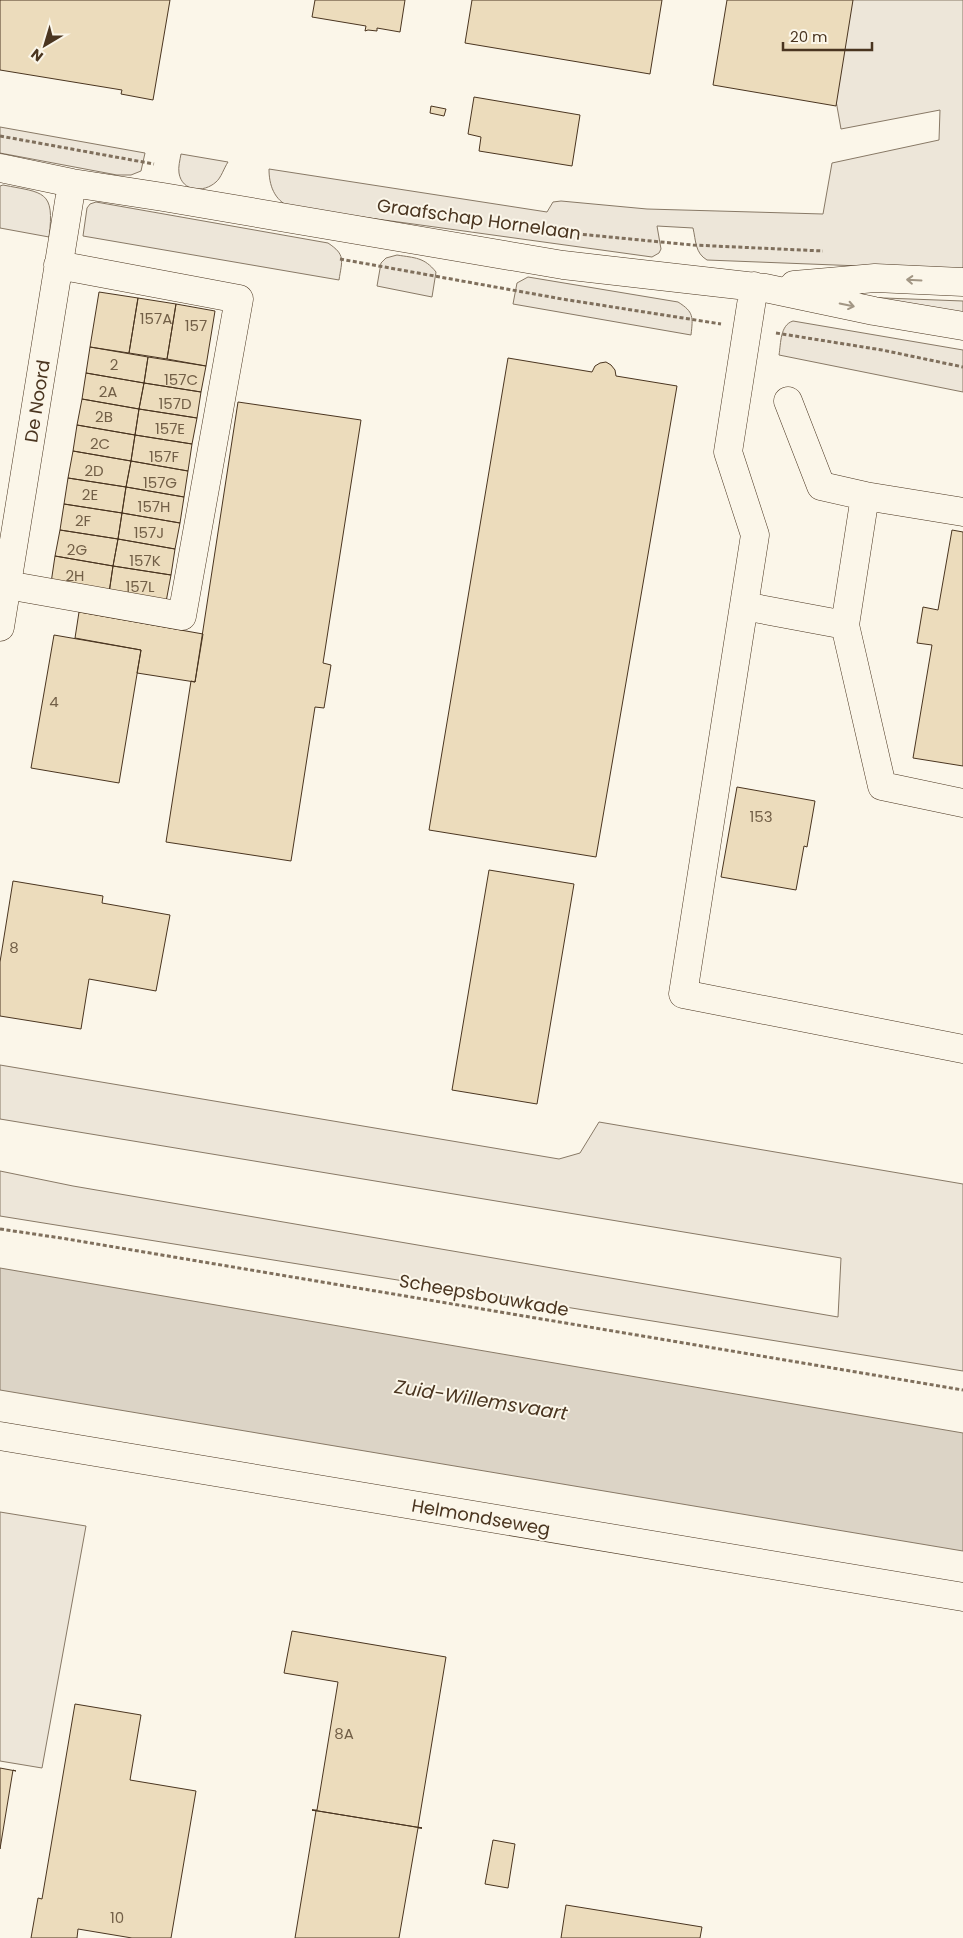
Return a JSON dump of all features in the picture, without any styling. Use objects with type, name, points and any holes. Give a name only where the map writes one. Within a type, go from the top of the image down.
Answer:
[{"type":"street","name":"Graafschap Hornelaan","points":[[0,168],[72,183],[173,198],[563,265],[759,287],[963,326]]},
{"type":"street","name":"De Noord","points":[[0,622],[72,183]]},
{"type":"street","points":[[7,585],[182,616],[239,299],[58,265]]},
{"type":"street","name":"Graafschap Hornelaan","points":[[759,287],[875,278],[963,282]]},
{"type":"street","points":[[759,287],[728,452],[755,535],[683,994],[963,1049]]},
{"type":"street","points":[[788,401],[821,486],[865,496],[963,512]]},
{"type":"street","points":[[865,496],[845,625],[882,786],[963,803]]},
{"type":"street","points":[[744,606],[845,625]]},
{"type":"street","name":"Helmondseweg","points":[[0,1436],[963,1597]]},
{"type":"path","points":[[0,136],[160,165]]},
{"type":"path","name":"Graafschap Hornelaan","points":[[549,232],[693,245],[832,251]]},
{"type":"path","name":"Scheepsbouwkade","points":[[0,1230],[61,1238],[963,1390]]},
{"type":"shaded area","points":[[850,0],[963,0],[963,270],[707,260],[698,250],[693,228],[657,226],[661,249],[659,253],[652,257],[290,207],[276,196],[271,186],[269,169],[547,212],[553,202],[561,201],[647,209],[823,214],[832,163],[939,140],[940,110],[841,129],[835,95]]},
{"type":"shaded area","points":[[0,127],[145,153],[141,171],[131,175],[117,175],[0,153]]},
{"type":"shaded area","points":[[181,154],[228,162],[219,178],[211,186],[194,189],[184,184],[181,179],[179,168]]},
{"type":"shaded area","points":[[0,186],[28,190],[44,196],[50,210],[49,237],[0,228]]},
{"type":"shaded area","points":[[96,202],[328,243],[338,251],[341,258],[339,280],[83,236],[87,208],[90,204]]},
{"type":"shaded area","points":[[397,255],[423,261],[432,267],[436,272],[432,297],[377,286],[381,263],[386,258]]},
{"type":"shaded area","points":[[528,277],[678,302],[690,312],[691,335],[513,304],[517,283]]},
{"type":"shaded area","points":[[832,296],[963,301],[963,319]]},
{"type":"shaded area","points":[[793,321],[963,350],[963,392],[779,355],[783,330]]},
{"type":"shaded area","points":[[0,1065],[559,1159],[580,1153],[599,1122],[963,1184],[963,1371],[0,1216],[0,1171],[73,1186],[838,1317],[841,1258],[0,1119]]},
{"type":"shaded area","points":[[0,1512],[86,1526],[42,1768],[0,1761]]},
{"type":"water","name":"Zuid-Willemsvaart","points":[[0,1268],[963,1433],[963,1551],[0,1390]]},
{"type":"building","points":[[0,0],[170,0],[153,100],[121,94],[122,90],[0,70]]},
{"type":"building","points":[[315,0],[405,0],[400,32],[377,28],[377,31],[365,31],[366,26],[312,17]]},
{"type":"building","points":[[472,0],[662,0],[650,74],[465,43]]},
{"type":"building","points":[[727,0],[853,0],[836,106],[713,85]]},
{"type":"building","points":[[474,97],[580,115],[572,166],[479,151],[481,137],[468,134]]},
{"type":"building","points":[[431,106],[446,109],[444,116],[430,113]]},
{"type":"building","points":[[99,292],[138,298],[129,353],[90,347]]},
{"type":"building","points":[[138,298],[176,304],[167,359],[129,353]]},
{"type":"building","points":[[176,304],[215,311],[206,366],[167,359]]},
{"type":"building","points":[[90,347],[148,357],[144,383],[86,373]]},
{"type":"building","points":[[148,357],[206,366],[201,392],[144,383]]},
{"type":"building","points":[[508,358],[592,372],[595,366],[606,362],[615,370],[616,376],[677,386],[596,857],[429,830]]},
{"type":"building","points":[[86,373],[144,383],[139,409],[82,399]]},
{"type":"building","points":[[144,383],[201,392],[197,418],[139,409]]},
{"type":"building","points":[[82,399],[139,409],[135,435],[77,425]]},
{"type":"building","points":[[238,402],[361,420],[323,663],[331,665],[324,708],[315,707],[291,861],[166,842],[191,681],[195,682]]},
{"type":"building","points":[[139,409],[197,418],[192,444],[135,435]]},
{"type":"building","points":[[77,425],[135,435],[131,461],[73,451]]},
{"type":"building","points":[[135,435],[192,444],[188,471],[131,461]]},
{"type":"building","points":[[73,451],[131,461],[126,487],[68,478]]},
{"type":"building","points":[[131,461],[188,471],[184,497],[126,487]]},
{"type":"building","points":[[68,478],[126,487],[122,513],[64,504]]},
{"type":"building","points":[[126,487],[184,497],[180,523],[122,513]]},
{"type":"building","points":[[64,504],[122,513],[118,539],[60,530]]},
{"type":"building","points":[[122,513],[180,523],[175,549],[118,539]]},
{"type":"building","points":[[60,530],[118,539],[113,566],[55,556]]},
{"type":"building","points":[[952,530],[963,532],[963,766],[913,758],[932,645],[917,643],[923,607],[938,610]]},
{"type":"building","points":[[118,539],[175,549],[171,575],[113,566]]},
{"type":"building","points":[[55,556],[113,566],[109,593],[51,583]]},
{"type":"building","points":[[113,566],[171,575],[166,602],[109,593]]},
{"type":"building","points":[[79,612],[203,634],[195,682],[137,673],[141,650],[75,638]]},
{"type":"building","points":[[54,635],[141,650],[119,783],[31,768]]},
{"type":"building","points":[[737,787],[815,801],[807,847],[804,846],[796,890],[721,877]]},
{"type":"building","points":[[489,870],[574,884],[537,1104],[452,1090]]},
{"type":"building","points":[[13,881],[103,896],[102,903],[170,915],[156,991],[89,979],[81,1029],[0,1016],[0,962]]},
{"type":"building","points":[[292,1631],[446,1657],[418,1827],[422,1828],[312,1810],[317,1810],[338,1682],[284,1673]]},
{"type":"building","points":[[75,1704],[141,1715],[130,1780],[196,1791],[171,1938],[132,1938],[78,1929],[77,1938],[31,1938],[38,1898],[42,1899]]},
{"type":"building","points":[[0,1768],[13,1770],[0,1849]]},
{"type":"building","points":[[312,1810],[422,1828],[418,1828],[399,1938],[295,1938],[316,1811]]},
{"type":"building","points":[[493,1840],[515,1844],[508,1888],[485,1884]]},
{"type":"building","points":[[566,1905],[702,1927],[700,1938],[561,1938]]}]
